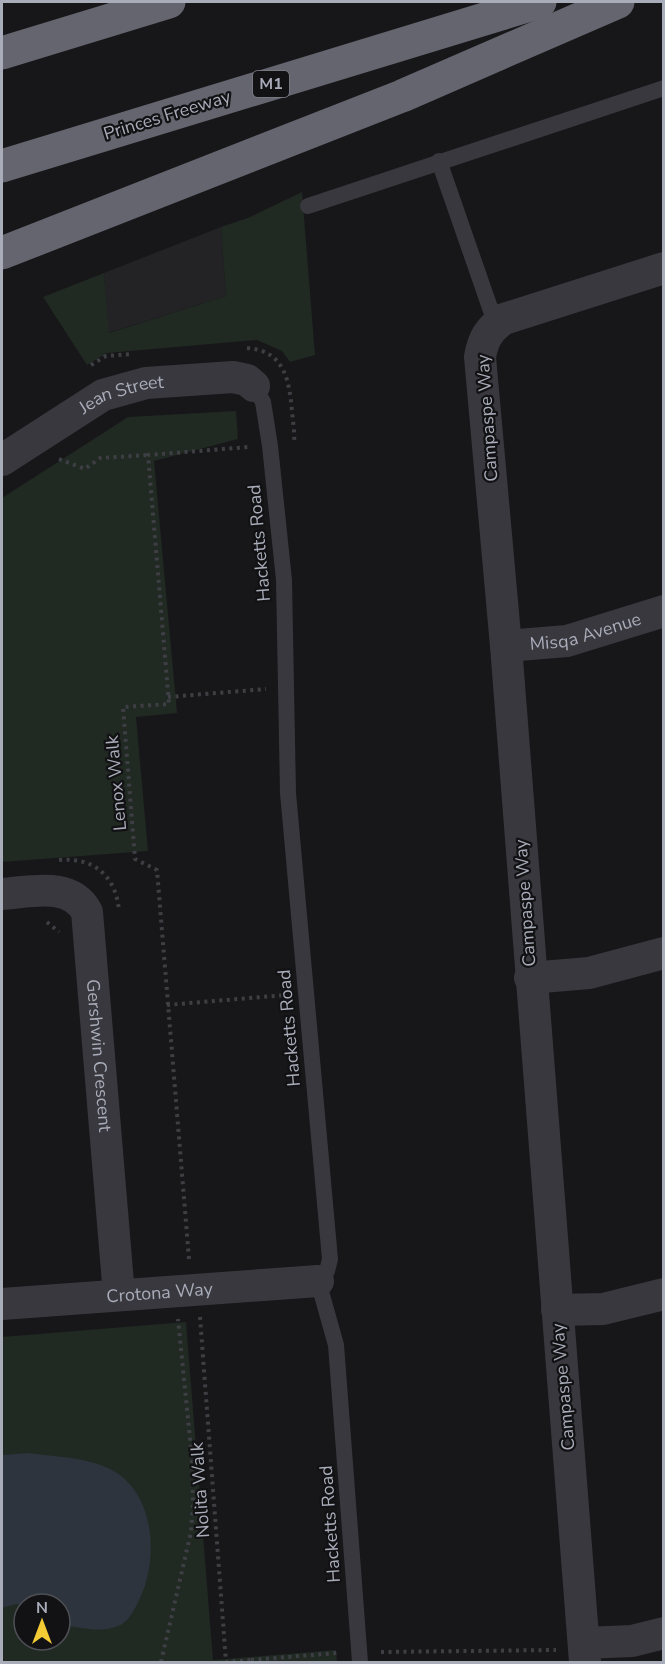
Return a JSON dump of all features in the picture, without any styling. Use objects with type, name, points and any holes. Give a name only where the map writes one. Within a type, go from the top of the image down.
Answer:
[{"type":"highway","points":[[2,54],[169,2]]},
{"type":"highway","name":"Princes Freeway","points":[[2,166],[540,2]]},
{"type":"highway","points":[[2,253],[402,96],[618,2]]},
{"type":"street","points":[[496,325],[519,313],[663,268]]},
{"type":"street","name":"Campaspe Way","points":[[496,325],[482,342],[480,357],[506,646],[557,1311],[575,1652]]},
{"type":"street","name":"Jean Street","points":[[2,460],[103,395],[125,387],[233,377],[247,380],[254,386]]},
{"type":"street","name":"Misqa Avenue","points":[[506,646],[567,640],[663,611]]},
{"type":"street","name":"Gershwin Crescent","points":[[2,894],[41,891],[69,893],[81,902],[87,912],[119,1295]]},
{"type":"street","points":[[530,978],[589,973],[663,953]]},
{"type":"street","name":"Crotona Way","points":[[2,1304],[119,1295],[187,1279],[318,1281]]},
{"type":"street","points":[[557,1311],[603,1309],[663,1294]]},
{"type":"street","points":[[575,1652],[663,1633]]},
{"type":"lane","points":[[308,206],[663,88]]},
{"type":"lane","points":[[439,161],[496,325]]},
{"type":"lane","name":"Hacketts Road","points":[[254,386],[262,402],[270,446],[284,580],[288,793],[330,1259],[327,1271],[318,1281],[336,1346],[360,1657]]},
{"type":"path","points":[[58,458],[85,469],[100,458],[270,446]]},
{"type":"path","points":[[48,464],[68,452]]},
{"type":"path","points":[[148,455],[168,697],[286,688]]},
{"type":"path","name":"Lenox Walk","points":[[168,697],[169,704],[123,707],[135,859],[157,870],[187,1279]]},
{"type":"path","points":[[46,921],[61,934]]},
{"type":"path","points":[[167,1005],[306,993]]},
{"type":"path","points":[[161,1662],[191,1532],[193,1504],[187,1279]]},
{"type":"path","name":"Nolita Walk","points":[[187,1279],[226,1662],[251,1661]]},
{"type":"path","points":[[251,1661],[417,1653],[575,1652]]},
{"type":"shaded area","points":[[302,192],[315,355],[290,362],[282,351],[257,340],[107,353],[87,365],[43,297],[104,273],[109,333],[226,296],[221,227],[248,218]]},
{"type":"shaded area","points":[[221,227],[226,296],[108,333],[104,273]]},
{"type":"shaded area","points":[[236,411],[238,439],[154,461],[177,713],[136,717],[148,851],[2,862],[2,498],[128,417]]},
{"type":"shaded area","points":[[186,1322],[213,1660],[336,1650],[337,1662],[2,1662],[2,1337]]},
{"type":"shaded area","points":[[29,1453],[101,1465],[125,1479],[136,1493],[149,1527],[150,1564],[138,1601],[125,1622],[101,1630],[72,1626],[72,1592],[12,1592],[12,1605],[2,1608],[2,1455]]}]
